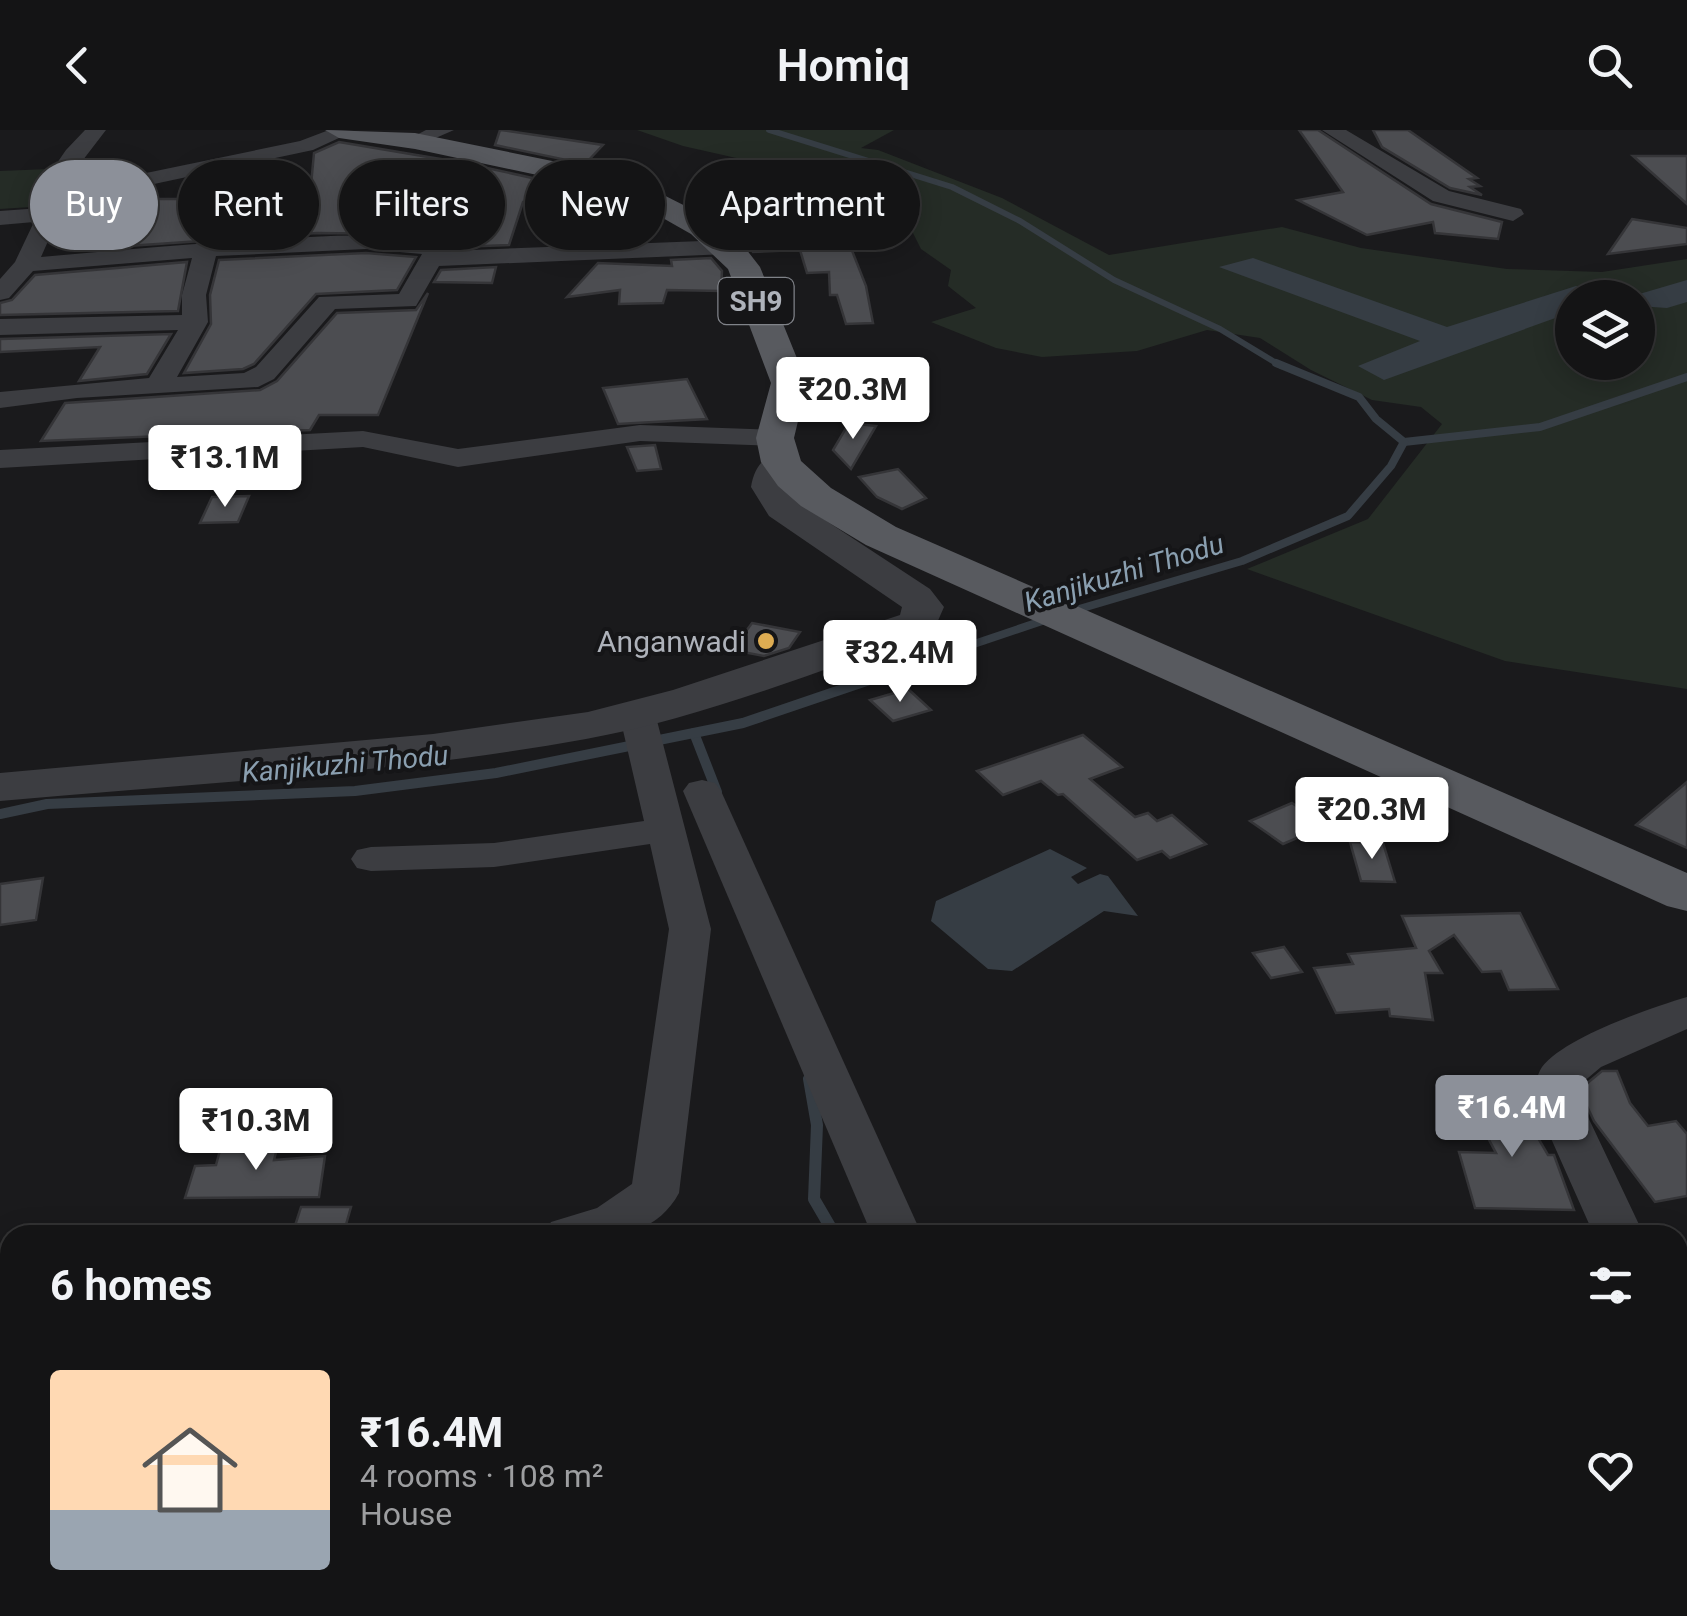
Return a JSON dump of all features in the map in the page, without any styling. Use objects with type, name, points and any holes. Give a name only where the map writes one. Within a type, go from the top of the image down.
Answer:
[{"type":"main road","name":"SH9","points":[[341,130],[430,135],[626,184],[685,217]]},
{"type":"main road","name":"SH9","points":[[731,250],[744,266],[789,383],[778,450]]},
{"type":"main road","points":[[778,450],[792,478],[880,536],[1095,628],[1687,894]]},
{"type":"street","points":[[68,160],[96,130]]},
{"type":"street","points":[[158,179],[306,146],[341,130]]},
{"type":"street","points":[[1332,130],[1441,196],[1513,214]]},
{"type":"street","points":[[0,218],[30,211]]},
{"type":"street","points":[[0,400],[258,378],[322,305],[407,301],[436,250],[432,246],[390,243],[26,265]]},
{"type":"street","points":[[433,259],[685,249]]},
{"type":"street","points":[[0,292],[26,265],[33,250]]},
{"type":"street","points":[[159,384],[195,322],[194,296],[205,252]]},
{"type":"street","points":[[0,327],[195,322]]},
{"type":"street","points":[[0,459],[363,439],[458,458],[640,433],[778,450],[769,487],[782,508],[898,584],[923,607],[918,623],[755,679],[589,725],[433,748],[0,787]]},
{"type":"street","points":[[603,1225],[655,1193],[690,929],[637,712]]},
{"type":"street","points":[[702,791],[893,1225]]},
{"type":"street","points":[[371,859],[494,855],[666,830]]},
{"type":"street","points":[[1614,1225],[1556,1098],[1560,1076],[1585,1056],[1687,1012]]},
{"type":"shaded area","points":[[637,130],[894,130],[861,148],[904,160],[745,160],[683,146]]},
{"type":"shaded area","points":[[920,166],[1002,198],[1109,255],[1282,227],[1361,248],[1507,269],[1602,272],[1687,259],[1687,689],[1505,661],[1247,569],[1368,519],[1442,424],[1421,407],[1372,400],[1311,370],[1260,338],[1207,330],[1137,351],[1042,357],[996,348],[931,322],[976,308],[948,286],[951,270],[921,249]]},
{"type":"shaded area","points":[[30,170],[30,207],[0,209],[0,171]]},
{"type":"shaded area","points":[[1253,258],[1447,327],[1555,293],[1555,318],[1384,380],[1358,366],[1420,341],[1219,267]]},
{"type":"shaded area","points":[[1687,280],[1687,302],[1655,307],[1655,289]]},
{"type":"shaded area","points":[[1050,849],[1087,868],[1071,877],[1078,884],[1100,874],[1108,876],[1138,916],[1104,911],[1012,971],[988,969],[931,921],[936,901]]},
{"type":"building","points":[[500,130],[603,145],[589,160],[566,160],[495,145]]},
{"type":"building","points":[[1299,130],[1318,130],[1431,204],[1502,222],[1498,239],[1435,233],[1433,222],[1367,235],[1298,200],[1343,192]]},
{"type":"building","points":[[1373,130],[1408,130],[1477,178],[1469,179],[1480,186],[1470,187],[1482,195],[1450,188],[1382,147]]},
{"type":"building","points":[[339,142],[446,160],[339,160],[339,233],[319,233],[319,160],[313,160],[314,153]]},
{"type":"building","points":[[1633,156],[1687,156],[1687,204]]},
{"type":"building","points":[[505,172],[525,176],[525,202],[509,245],[505,245]]},
{"type":"building","points":[[158,199],[178,199],[178,243],[158,244]]},
{"type":"building","points":[[1632,219],[1687,228],[1687,244],[1608,254]]},
{"type":"building","points":[[800,250],[852,250],[866,286],[873,323],[846,324],[837,295],[830,295],[829,272],[807,273]]},
{"type":"building","points":[[366,253],[416,257],[397,290],[316,294],[254,364],[243,369],[184,373],[211,324],[210,295],[219,260]]},
{"type":"building","points":[[711,258],[722,271],[721,291],[667,290],[663,303],[619,304],[620,290],[567,297],[598,263],[672,266],[671,260]]},
{"type":"building","points":[[187,262],[178,311],[0,315],[0,303],[12,300],[35,275]]},
{"type":"building","points":[[496,267],[492,283],[434,282],[441,270]]},
{"type":"building","points":[[428,293],[378,415],[319,415],[310,430],[41,441],[65,403],[260,390],[277,381],[337,313],[416,310]]},
{"type":"building","points":[[171,334],[147,374],[79,381],[100,347],[0,352],[0,339]]},
{"type":"building","points":[[687,379],[707,419],[618,424],[603,388]]},
{"type":"building","points":[[849,423],[876,426],[851,469],[833,450]]},
{"type":"building","points":[[655,445],[661,469],[637,471],[627,447]]},
{"type":"building","points":[[898,469],[926,498],[902,509],[877,497],[859,477]]},
{"type":"building","points":[[249,496],[238,522],[200,523],[212,497]]},
{"type":"building","name":"Anganwadi","points":[[752,623],[800,632],[789,648],[764,656],[732,650]]},
{"type":"building","points":[[908,689],[931,710],[893,721],[870,700]]},
{"type":"building","points":[[1083,735],[1122,767],[1090,779],[1135,817],[1148,813],[1157,821],[1172,815],[1206,844],[1170,858],[1162,851],[1137,860],[1063,794],[1058,795],[1041,781],[1003,795],[977,771]]},
{"type":"building","points":[[1687,782],[1687,848],[1636,825]]},
{"type":"building","points":[[1292,803],[1325,826],[1283,844],[1250,821]]},
{"type":"building","points":[[1350,842],[1383,843],[1395,882],[1361,881]]},
{"type":"building","points":[[43,878],[36,920],[0,925],[0,884]]},
{"type":"building","points":[[1520,913],[1558,989],[1509,990],[1501,971],[1482,972],[1454,935],[1429,951],[1442,973],[1425,973],[1433,1020],[1390,1016],[1389,1009],[1336,1013],[1314,968],[1353,964],[1348,954],[1416,948],[1402,916]]},
{"type":"building","points":[[1284,947],[1302,972],[1271,978],[1253,953]]},
{"type":"building","points":[[1602,1071],[1617,1071],[1630,1103],[1648,1126],[1676,1121],[1687,1134],[1687,1196],[1655,1202],[1594,1121],[1583,1098],[1585,1085]]},
{"type":"building","points":[[1510,1090],[1548,1155],[1554,1155],[1574,1210],[1475,1208],[1459,1152],[1496,1153],[1464,1093]]},
{"type":"building","points":[[280,1137],[274,1160],[325,1156],[319,1197],[185,1198],[195,1166],[216,1165],[223,1139]]},
{"type":"building","points":[[301,1207],[351,1207],[346,1225],[295,1225]]},
{"type":"waterway","name":"Kanjikuzhi Thodu","points":[[769,130],[952,187],[1020,221],[1114,280],[1220,329],[1276,363]]},
{"type":"waterway","name":"Kanjikuzhi Thodu","points":[[1276,363],[1359,397],[1376,419],[1404,442]]},
{"type":"waterway","name":"Kanjikuzhi Thodu","points":[[1276,363],[1281,366]]},
{"type":"waterway","points":[[1404,442],[1540,427],[1687,377]]},
{"type":"waterway","name":"Kanjikuzhi Thodu","points":[[1069,612],[1242,561],[1348,516],[1391,466],[1404,442]]},
{"type":"waterway","name":"Kanjikuzhi Thodu","points":[[885,674],[1048,619]]},
{"type":"waterway","name":"Kanjikuzhi Thodu","points":[[0,814],[47,804],[355,791],[496,773],[743,723],[893,672]]},
{"type":"waterway","points":[[694,733],[717,792]]},
{"type":"waterway","points":[[809,1079],[817,1125],[814,1199],[829,1225]]},
{"type":"place","name":"Anganwadi","points":[[766,641]]}]
